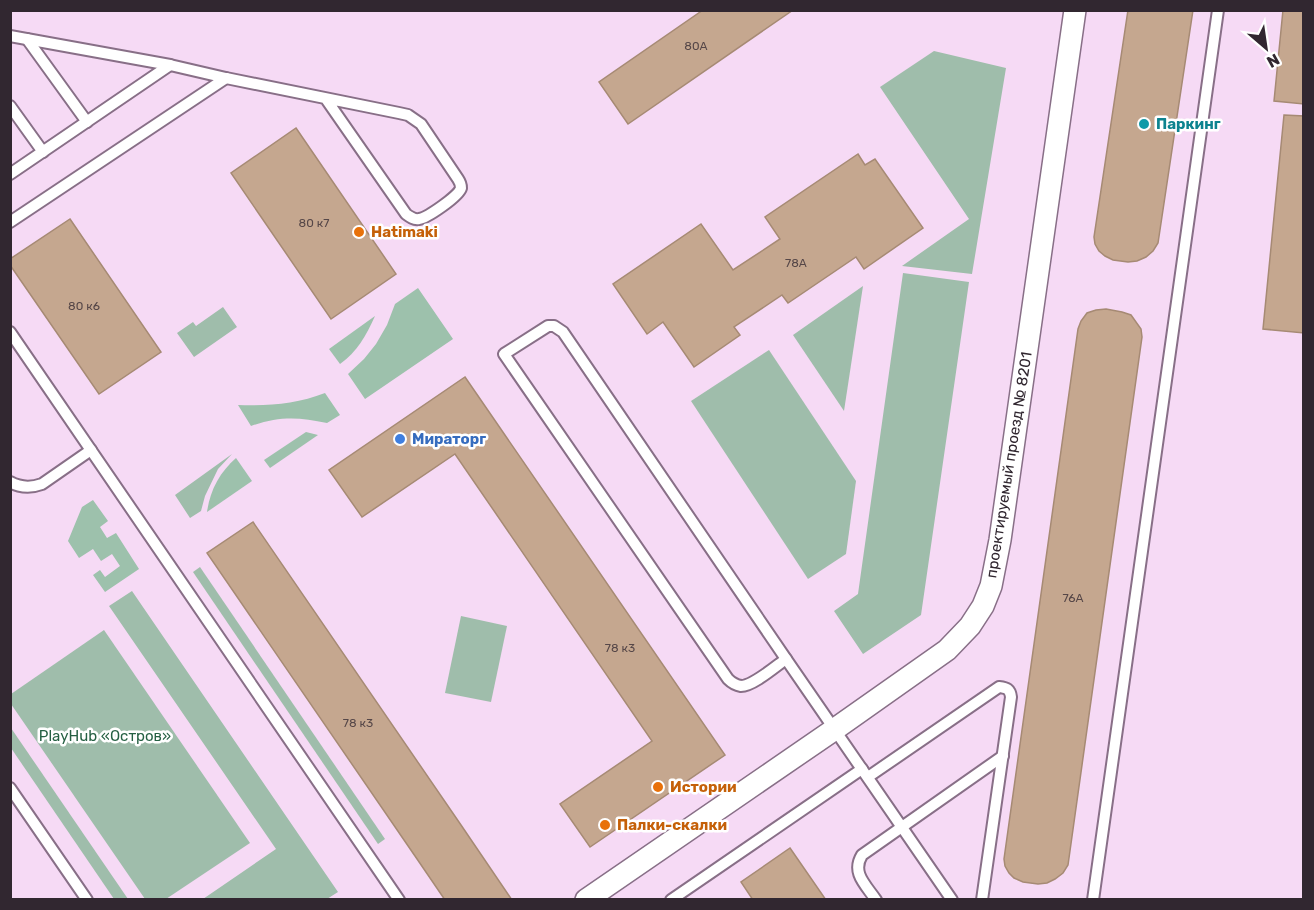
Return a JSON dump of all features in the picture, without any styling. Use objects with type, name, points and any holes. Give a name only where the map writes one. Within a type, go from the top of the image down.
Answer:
[{"type":"street","name":"проектируемый проезд № 8201","points":[[586,900],[947,650],[970,626],[983,606],[991,586],[1000,540],[1075,10]]},
{"type":"lane","points":[[1093,900],[1218,10]]},
{"type":"lane","points":[[10,36],[170,65],[399,113],[421,124],[461,184],[460,190],[425,217],[412,219],[406,214],[326,99]]},
{"type":"lane","points":[[27,39],[87,122]]},
{"type":"lane","points":[[10,174],[170,65]]},
{"type":"lane","points":[[10,222],[226,78]]},
{"type":"lane","points":[[10,106],[43,152]]},
{"type":"lane","points":[[786,659],[749,684],[740,686],[728,679],[504,354],[548,326],[554,326],[563,332],[952,900]]},
{"type":"lane","points":[[10,332],[399,900]]},
{"type":"lane","points":[[10,482],[25,487],[42,484],[91,450]]},
{"type":"lane","points":[[671,900],[999,687],[1007,688],[1011,698],[982,900]]},
{"type":"lane","points":[[876,900],[859,875],[857,867],[862,855],[1003,756]]},
{"type":"lane","points":[[10,788],[87,900]]},
{"type":"green space","points":[[934,51],[1006,68],[972,274],[902,266],[969,219],[880,87]]},
{"type":"green space","points":[[903,273],[969,282],[921,615],[863,654],[834,611],[858,594]]},
{"type":"green space","points":[[863,286],[844,411],[793,335]]},
{"type":"green space","points":[[418,288],[453,339],[365,399],[348,374],[376,344],[395,304]]},
{"type":"green space","points":[[223,307],[237,327],[194,357],[177,333],[193,322],[196,326]]},
{"type":"green space","points":[[375,316],[360,343],[340,364],[329,349]]},
{"type":"green space","points":[[769,350],[856,481],[846,554],[808,579],[691,401]]},
{"type":"green space","points":[[325,393],[340,415],[327,423],[289,418],[251,426],[238,405],[282,404]]},
{"type":"green space","points":[[306,432],[318,435],[270,468],[264,460]]},
{"type":"green space","points":[[232,454],[218,469],[205,496],[201,511],[190,518],[175,495]]},
{"type":"green space","points":[[236,458],[252,481],[207,512],[217,482]]},
{"type":"green space","points":[[93,500],[108,521],[100,527],[107,538],[116,533],[139,569],[105,592],[93,575],[100,570],[105,577],[120,566],[112,554],[101,561],[93,549],[79,558],[68,541],[82,507]]},
{"type":"green space","points":[[200,567],[385,839],[378,844],[193,572]]},
{"type":"green space","points":[[132,591],[338,892],[327,899],[203,899],[276,849],[109,606]]},
{"type":"green space","points":[[461,616],[507,626],[491,702],[445,693]]},
{"type":"green space","name":"PlayHub «Остров»","points":[[104,630],[250,843],[166,899],[145,899],[11,704],[11,694]]},
{"type":"green space","points":[[11,728],[128,899],[114,899],[11,748]]},
{"type":"building","points":[[703,10],[793,10],[628,124],[599,82]]},
{"type":"building","name":"Паркинг","points":[[1128,10],[1193,10],[1158,243],[1146,257],[1128,262],[1113,260],[1105,256],[1099,251],[1094,237]]},
{"type":"building","points":[[1283,10],[1304,10],[1304,104],[1274,101]]},
{"type":"building","points":[[1284,115],[1304,116],[1304,333],[1263,329]]},
{"type":"building","points":[[296,128],[396,274],[331,319],[231,173]]},
{"type":"building","points":[[858,154],[865,165],[875,159],[923,228],[864,269],[856,257],[788,303],[782,295],[734,327],[740,335],[694,367],[663,322],[647,334],[613,284],[701,224],[733,270],[780,239],[765,217]]},
{"type":"building","points":[[70,219],[161,352],[99,394],[10,265],[10,259]]},
{"type":"building","points":[[1106,309],[1131,315],[1141,329],[1142,337],[1068,865],[1055,879],[1038,884],[1014,878],[1005,866],[1004,859],[1078,329],[1087,313]]},
{"type":"building","points":[[465,377],[725,755],[590,847],[560,804],[652,741],[455,454],[362,517],[329,470]]},
{"type":"building","points":[[253,522],[512,900],[445,900],[207,553]]},
{"type":"building","points":[[790,848],[826,900],[753,900],[741,882]]},
{"type":"place","name":"Паркинг","points":[[1144,124]]},
{"type":"place","name":"Hatimaki","points":[[359,232]]},
{"type":"place","name":"Мираторг","points":[[400,439]]},
{"type":"place","name":"Истории","points":[[658,787]]},
{"type":"place","name":"Палки-скалки","points":[[605,825]]}]
